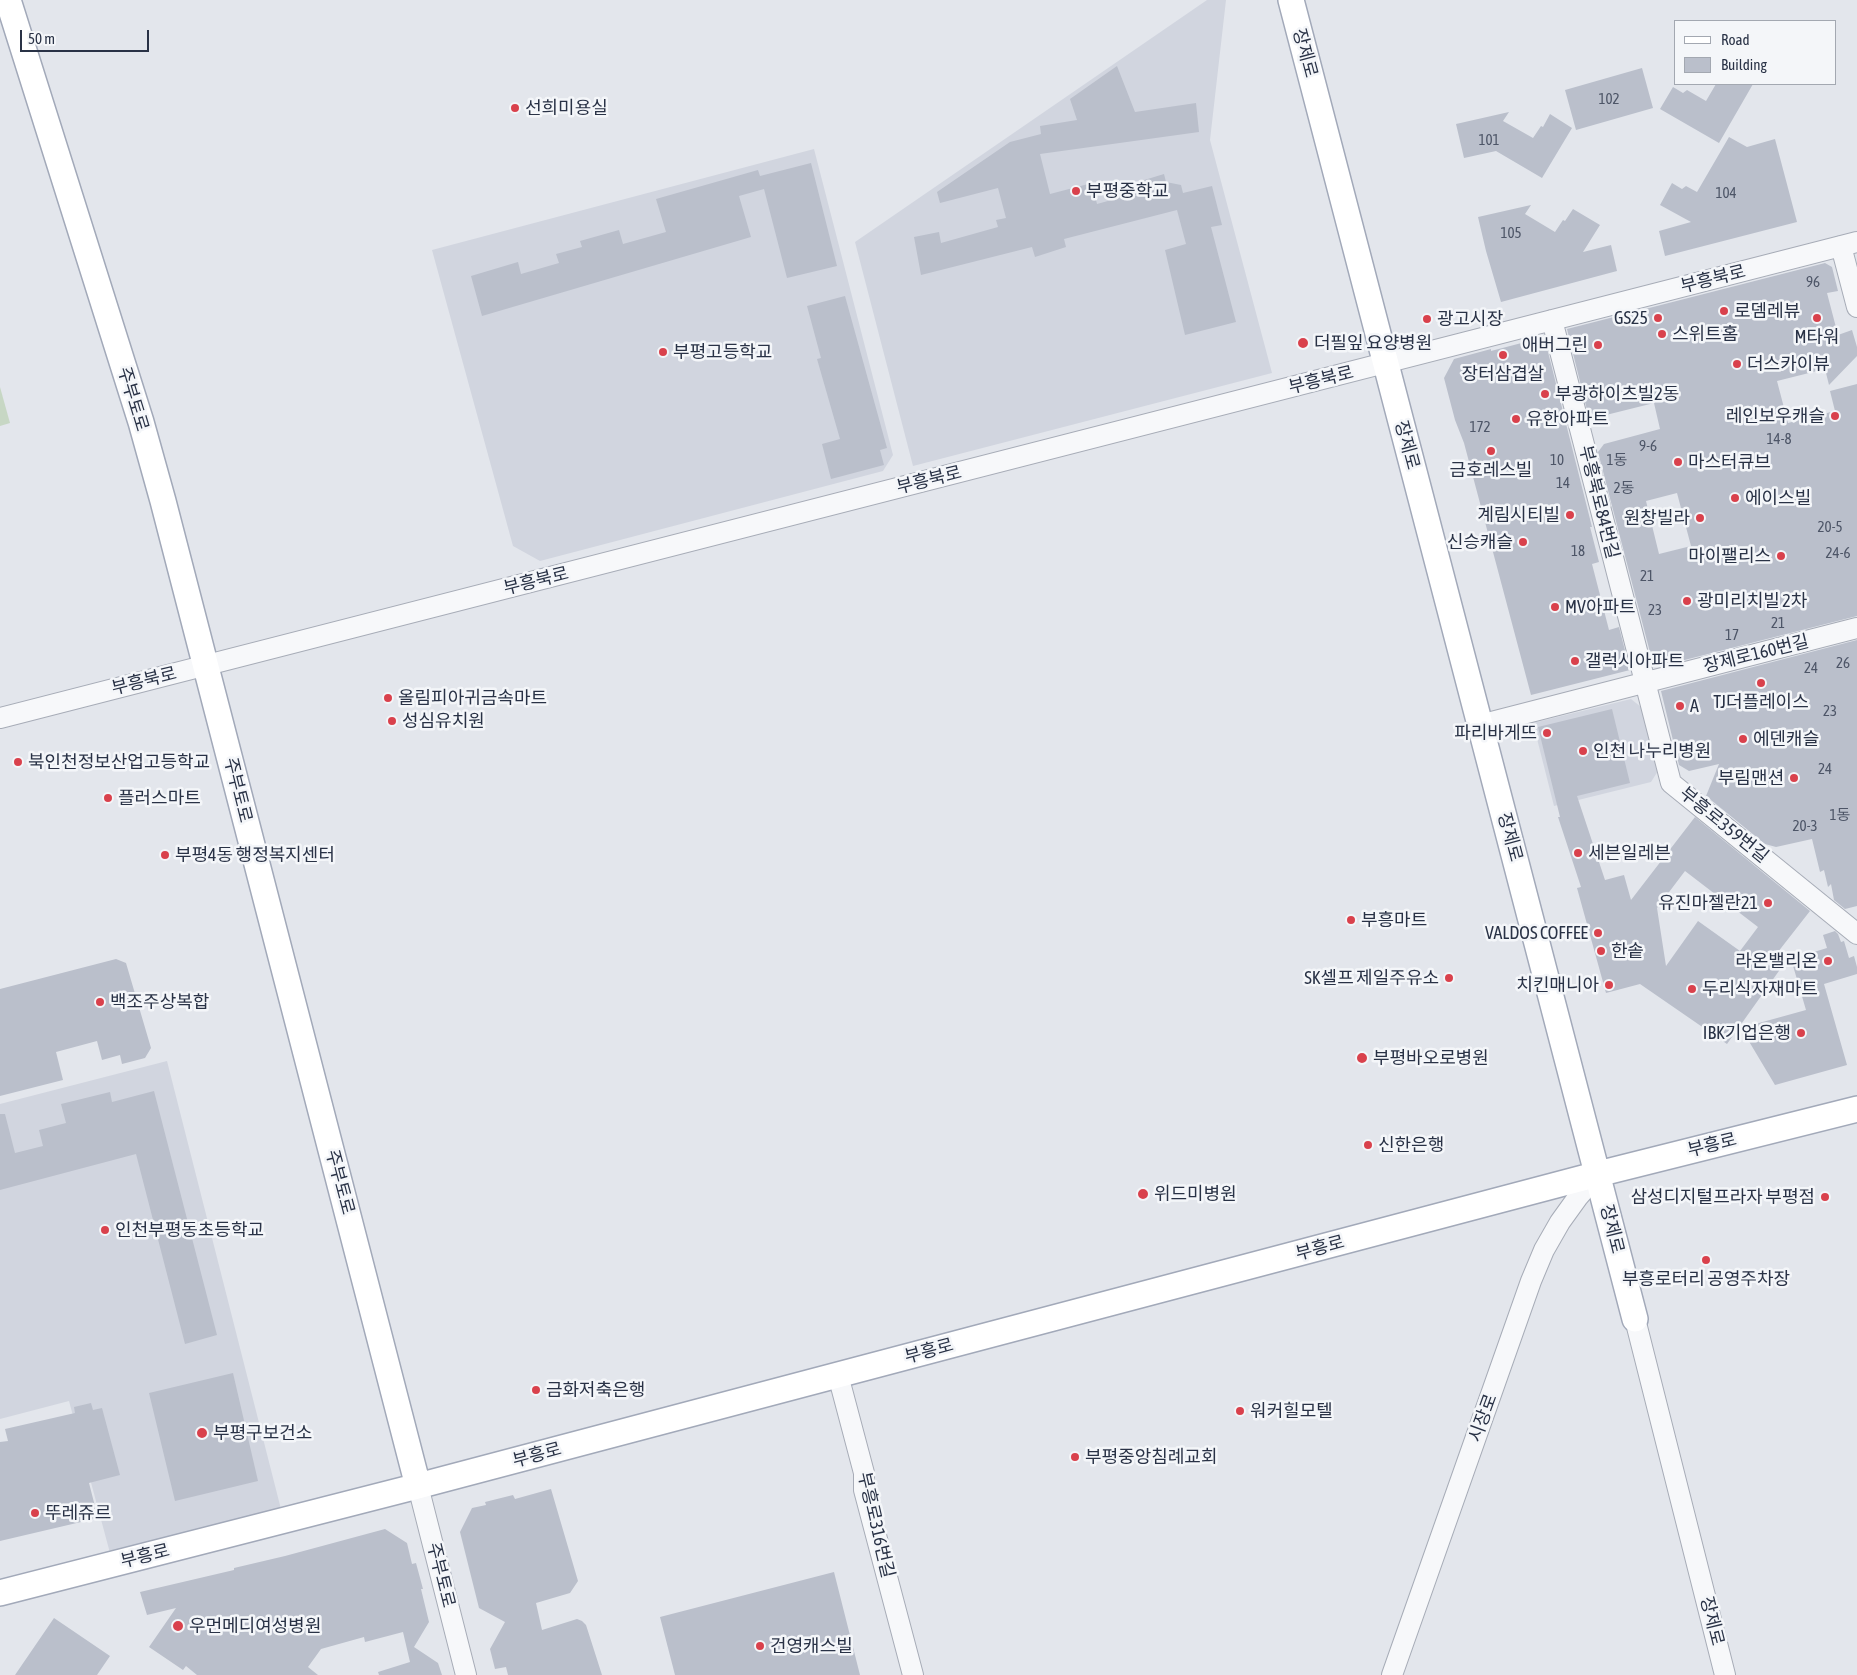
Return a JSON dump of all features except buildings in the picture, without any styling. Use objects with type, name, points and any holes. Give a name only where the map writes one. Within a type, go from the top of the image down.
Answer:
[{"type":"main road","name":"주부토로","points":[[8,0],[140,422],[206,665],[418,1486]]},
{"type":"main road","name":"장제로","points":[[1291,0],[1635,1319]]},
{"type":"main road","name":"부흥로","points":[[0,1593],[418,1486],[1598,1174],[1857,1109]]},
{"type":"street","name":"부흥북로","points":[[0,718],[1849,244]]},
{"type":"street","points":[[1849,244],[1857,307]]},
{"type":"street","name":"부흥북로84번길","points":[[1552,320],[1645,683]]},
{"type":"street","name":"장제로160번길","points":[[1480,725],[1857,628]]},
{"type":"street","name":"부흥로359번길","points":[[1645,683],[1671,783],[1857,934]]},
{"type":"street","name":"시장로","points":[[1392,1675],[1531,1281],[1544,1250],[1560,1222],[1598,1174]]},
{"type":"street","name":"장제로","points":[[1635,1319],[1725,1675]]},
{"type":"street","name":"부흥로316번길","points":[[838,1375],[864,1472],[864,1490],[913,1675]]},
{"type":"street","name":"주부토로","points":[[418,1486],[466,1675]]},
{"type":"shaded area","name":"부평중학교","points":[[1207,0],[1226,0],[1210,140],[1272,373],[913,466],[855,242]]},
{"type":"shaded area","name":"부평고등학교","points":[[814,149],[893,455],[883,471],[540,561],[513,546],[432,250]]},
{"type":"shaded area","name":"인천 나누리병원","points":[[1631,699],[1641,707],[1658,771],[1651,782],[1554,806],[1533,723]]},
{"type":"shaded area","name":"인천부평동초등학교","points":[[167,1061],[284,1521],[113,1564],[69,1401],[0,1419],[0,1104]]},
{"type":"green space","points":[[0,387],[10,423],[0,426]]},
{"type":"place","name":"선희미용실","points":[[515,108]]},
{"type":"place","name":"부평중학교","points":[[1076,191]]},
{"type":"place","name":"로뎀레뷰","points":[[1724,311]]},
{"type":"place","name":"GS25","points":[[1658,318]]},
{"type":"place","name":"M타워","points":[[1817,318]]},
{"type":"place","name":"광고시장","points":[[1427,319]]},
{"type":"place","name":"스위트홈","points":[[1662,334]]},
{"type":"place","name":"더필잎 요양병원","points":[[1303,343]]},
{"type":"place","name":"애버그린","points":[[1598,345]]},
{"type":"place","name":"부평고등학교","points":[[663,352]]},
{"type":"place","name":"장터삼겹살","points":[[1503,355]]},
{"type":"place","name":"더스카이뷰","points":[[1737,364]]},
{"type":"place","name":"부광하이츠빌2동","points":[[1545,394]]},
{"type":"place","name":"레인보우캐슬","points":[[1835,416]]},
{"type":"place","name":"유한아파트","points":[[1516,419]]},
{"type":"place","name":"금호레스빌","points":[[1491,451]]},
{"type":"place","name":"마스터큐브","points":[[1678,462]]},
{"type":"place","name":"에이스빌","points":[[1735,498]]},
{"type":"place","name":"계림시티빌","points":[[1570,515]]},
{"type":"place","name":"원창빌라","points":[[1700,518]]},
{"type":"place","name":"신승캐슬","points":[[1523,542]]},
{"type":"place","name":"마이팰리스","points":[[1781,556]]},
{"type":"place","name":"광미리치빌 2차","points":[[1687,601]]},
{"type":"place","name":"MV아파트","points":[[1555,607]]},
{"type":"place","name":"갤럭시아파트","points":[[1575,661]]},
{"type":"place","name":"TJ더플레이스","points":[[1761,683]]},
{"type":"place","name":"올림피아귀금속마트","points":[[388,698]]},
{"type":"place","name":"A","points":[[1680,706]]},
{"type":"place","name":"성심유치원","points":[[392,721]]},
{"type":"place","name":"파리바게뜨","points":[[1547,733]]},
{"type":"place","name":"에덴캐슬","points":[[1743,739]]},
{"type":"place","name":"인천 나누리병원","points":[[1583,751]]},
{"type":"place","name":"북인천정보산업고등학교","points":[[18,762]]},
{"type":"place","name":"부림맨션","points":[[1794,778]]},
{"type":"place","name":"플러스마트","points":[[108,798]]},
{"type":"place","name":"세븐일레븐","points":[[1578,853]]},
{"type":"place","name":"부평4동 행정복지센터","points":[[165,855]]},
{"type":"place","name":"유진마젤란21","points":[[1768,903]]},
{"type":"place","name":"부흥마트","points":[[1351,920]]},
{"type":"place","name":"VALDOS COFFEE","points":[[1598,933]]},
{"type":"place","name":"한솥","points":[[1601,951]]},
{"type":"place","name":"라온밸리온","points":[[1828,961]]},
{"type":"place","name":"SK셀프 제일주유소","points":[[1449,978]]},
{"type":"place","name":"치킨매니아","points":[[1609,985]]},
{"type":"place","name":"두리식자재마트","points":[[1692,989]]},
{"type":"place","name":"백조주상복합","points":[[100,1002]]},
{"type":"place","name":"IBK기업은행","points":[[1801,1033]]},
{"type":"place","name":"부평바오로병원","points":[[1362,1058]]},
{"type":"place","name":"신한은행","points":[[1368,1145]]},
{"type":"place","name":"위드미병원","points":[[1143,1194]]},
{"type":"place","name":"삼성디지털프라자 부평점","points":[[1825,1197]]},
{"type":"place","name":"인천부평동초등학교","points":[[105,1230]]},
{"type":"place","name":"부흥로터리 공영주차장","points":[[1706,1260]]},
{"type":"place","name":"금화저축은행","points":[[536,1390]]},
{"type":"place","name":"워커힐모텔","points":[[1240,1411]]},
{"type":"place","name":"부평구보건소","points":[[202,1433]]},
{"type":"place","name":"부평중앙침례교회","points":[[1075,1457]]},
{"type":"place","name":"뚜레쥬르","points":[[35,1513]]},
{"type":"place","name":"우먼메디여성병원","points":[[178,1626]]},
{"type":"place","name":"건영캐스빌","points":[[760,1646]]}]
